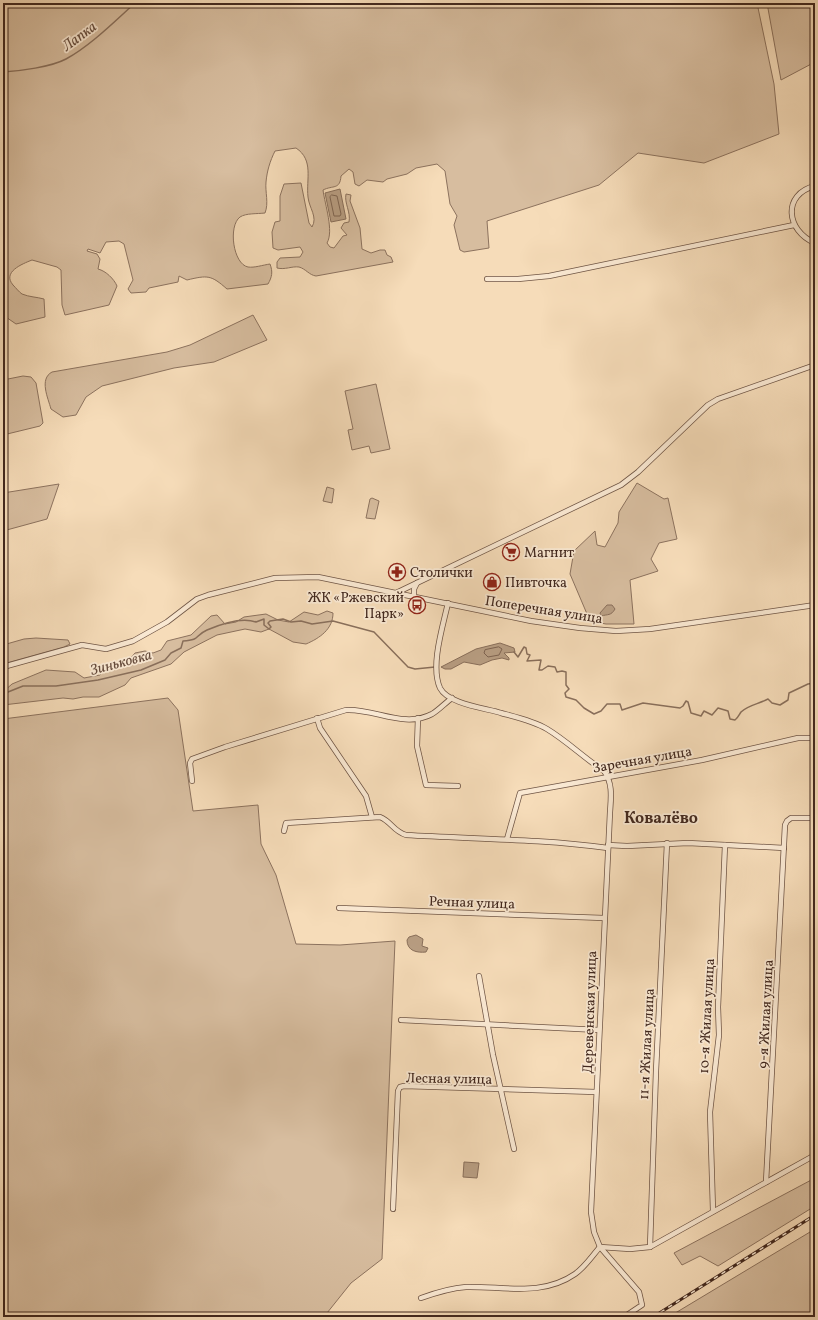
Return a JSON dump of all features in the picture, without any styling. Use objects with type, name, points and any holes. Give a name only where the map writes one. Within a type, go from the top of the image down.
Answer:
[{"type":"street","points":[[815,186],[808,187],[799,195],[793,205],[792,215],[794,225],[804,239],[815,243]]},
{"type":"street","points":[[487,279],[518,279],[556,275],[794,225]]},
{"type":"street","points":[[396,593],[622,485],[638,472],[708,405],[718,399],[815,365]]},
{"type":"street","name":"Поперечная улица","points":[[3,667],[82,645],[106,649],[127,644],[151,632],[197,599],[260,581],[285,576],[306,576],[562,626],[631,631],[815,605]]},
{"type":"street","points":[[414,597],[414,589],[417,583]]},
{"type":"street","points":[[448,603],[437,665],[440,687],[444,693],[452,698],[500,712],[546,728],[604,771],[608,776]]},
{"type":"street","points":[[192,782],[190,763],[192,759],[317,718],[346,710],[357,710],[394,718],[418,718],[433,713],[452,698]]},
{"type":"street","points":[[317,718],[320,728],[366,796],[372,817]]},
{"type":"street","points":[[418,718],[417,746],[426,785],[458,786]]},
{"type":"street","name":"Заречная улица","points":[[507,839],[520,793],[702,760],[798,738],[815,738]]},
{"type":"street","name":"Деревенская улица","points":[[600,1247],[594,1232],[591,1212],[611,790],[608,776]]},
{"type":"street","points":[[284,831],[286,823],[380,816],[387,819],[393,829],[406,835],[466,839],[507,839],[608,846],[667,843],[784,848]]},
{"type":"street","name":"9-я Жилая улица","points":[[766,1182],[784,848],[787,821],[791,818],[815,818]]},
{"type":"street","name":"11-я Жилая улица","points":[[650,1247],[656,1071],[667,843]]},
{"type":"street","name":"10-я Жилая улица","points":[[713,1212],[710,1112],[719,1035],[718,1007],[725,845]]},
{"type":"street","name":"Речная улица","points":[[339,908],[604,918]]},
{"type":"street","points":[[479,976],[489,1024],[493,1055],[514,1149]]},
{"type":"street","points":[[401,1020],[599,1030]]},
{"type":"street","name":"Лесная улица","points":[[393,1209],[398,1091],[400,1087],[596,1092]]},
{"type":"street","points":[[600,1247],[630,1249],[650,1247],[815,1155]]},
{"type":"street","points":[[421,1298],[439,1292],[465,1287],[537,1289],[576,1274],[600,1247]]},
{"type":"street","points":[[600,1247],[639,1292],[642,1305],[624,1317]]},
{"type":"shaded area","points":[[3,3],[757,3],[774,84],[779,134],[704,163],[638,153],[599,185],[487,221],[489,248],[464,252],[460,250],[454,225],[457,216],[450,204],[445,171],[437,164],[416,168],[407,174],[387,179],[383,182],[367,180],[359,186],[355,184],[353,172],[349,169],[341,176],[338,185],[323,190],[330,232],[327,243],[330,247],[334,248],[343,236],[347,235],[341,228],[344,223],[349,222],[346,194],[351,195],[350,201],[360,228],[362,249],[371,253],[385,250],[393,262],[316,276],[299,267],[283,269],[277,268],[277,262],[280,258],[300,257],[303,252],[300,247],[278,250],[273,248],[272,232],[275,222],[280,221],[280,196],[284,184],[301,183],[309,223],[312,227],[314,223],[314,216],[308,197],[307,164],[302,153],[296,148],[275,151],[266,178],[267,205],[265,213],[248,214],[240,217],[236,222],[233,236],[236,252],[243,264],[248,267],[256,267],[270,264],[272,274],[268,284],[227,289],[209,277],[200,277],[187,280],[179,276],[178,282],[149,288],[146,292],[131,293],[128,289],[133,280],[124,244],[119,241],[106,242],[100,253],[88,249],[87,251],[97,254],[100,259],[98,269],[109,276],[117,286],[109,305],[65,315],[62,305],[61,270],[57,267],[32,260],[15,269],[10,276],[10,280],[22,294],[44,299],[45,317],[16,324],[3,315]]},
{"type":"shaded area","points":[[767,3],[815,3],[815,62],[781,80]]},
{"type":"shaded area","points":[[253,315],[267,340],[214,362],[174,368],[102,386],[86,397],[76,415],[63,417],[51,409],[45,384],[48,375],[52,372],[167,352],[190,345]]},
{"type":"shaded area","points":[[23,376],[31,377],[36,383],[43,423],[40,426],[3,435],[3,380]]},
{"type":"shaded area","points":[[376,384],[390,449],[371,453],[369,446],[352,450],[348,430],[353,429],[345,391]]},
{"type":"shaded area","points":[[637,483],[664,499],[668,498],[677,539],[659,543],[651,559],[658,571],[630,580],[634,624],[606,624],[590,621],[570,574],[574,551],[595,531],[597,545],[605,547],[618,523],[619,512]]},
{"type":"shaded area","points":[[59,484],[47,519],[3,531],[3,493]]},
{"type":"shaded area","points":[[327,487],[334,489],[332,503],[323,501]]},
{"type":"shaded area","points":[[372,498],[379,501],[375,519],[366,518],[370,499]]},
{"type":"shaded area","points":[[327,611],[333,613],[331,624],[321,636],[306,644],[293,642],[269,629],[261,632],[245,629],[217,635],[184,652],[171,664],[131,678],[125,685],[99,697],[83,697],[73,699],[63,698],[3,705],[3,692],[12,684],[46,670],[75,672],[84,678],[100,675],[108,666],[130,659],[135,653],[145,651],[153,653],[161,650],[167,641],[191,635],[211,616],[217,615],[225,624],[236,622],[244,617],[266,614],[278,620],[289,622],[304,612],[318,615]]},
{"type":"shaded area","points":[[36,638],[68,640],[70,644],[3,664],[3,645],[24,639]]},
{"type":"shaded area","points":[[168,698],[178,710],[193,811],[258,805],[261,844],[276,875],[296,944],[340,945],[395,941],[382,1259],[351,1283],[327,1313],[327,1317],[3,1317],[3,719]]},
{"type":"shaded area","points":[[815,1178],[815,1206],[718,1266],[700,1256],[682,1265],[674,1253]]},
{"type":"shaded area","points":[[815,1229],[815,1317],[673,1317],[672,1315]]},
{"type":"water","points":[[340,189],[346,219],[331,222],[325,193]]},
{"type":"water","points":[[607,605],[612,605],[615,609],[614,611],[611,614],[601,616],[600,613]]},
{"type":"water","points":[[500,643],[514,648],[515,652],[504,653],[509,660],[502,658],[480,665],[464,662],[451,669],[441,667],[476,649]]},
{"type":"water","points":[[416,935],[423,939],[422,946],[428,948],[426,952],[416,952],[407,944],[409,937]]},
{"type":"water","points":[[464,1162],[479,1163],[477,1178],[463,1177]]},
{"type":"waterway","name":"Лапка","points":[[3,72],[26,70],[60,62],[66,59],[93,41],[135,3]]},
{"type":"waterway","name":"Зиньковка","points":[[3,694],[23,686],[56,686],[98,680],[141,670],[165,660],[171,653],[181,648],[183,641],[193,640],[207,630],[232,622],[244,620],[256,622],[264,619],[264,625],[269,629],[271,627],[268,623],[270,621],[283,619],[291,622],[301,621],[312,624],[333,621],[374,632],[408,667],[415,669],[435,667]]},
{"type":"waterway","name":"Зиньковка","points":[[514,652],[518,657],[524,647],[526,648],[527,654],[530,655],[527,661],[541,660],[539,670],[542,670],[548,666],[555,667],[557,672],[566,672],[566,685],[569,689],[565,693],[566,697],[576,700],[584,708],[594,714],[601,711],[607,704],[620,704],[622,710],[643,703],[680,708],[686,701],[688,702],[691,713],[701,716],[704,711],[712,715],[718,708],[728,711],[730,719],[735,720],[741,712],[750,706],[768,699],[772,703],[780,705],[788,700],[789,693],[808,684],[815,683]]},
{"type":"railway","points":[[653,1317],[815,1215]]},
{"type":"place","name":"Магнит","points":[[511,552]]},
{"type":"place","name":"Столички","points":[[397,572]]},
{"type":"place","name":"Пивточка","points":[[492,582]]},
{"type":"place","name":"ЖК «Ржевский Парк»","points":[[417,605]]},
{"type":"district","name":"Ковалёво","points":[[661,817]]}]
